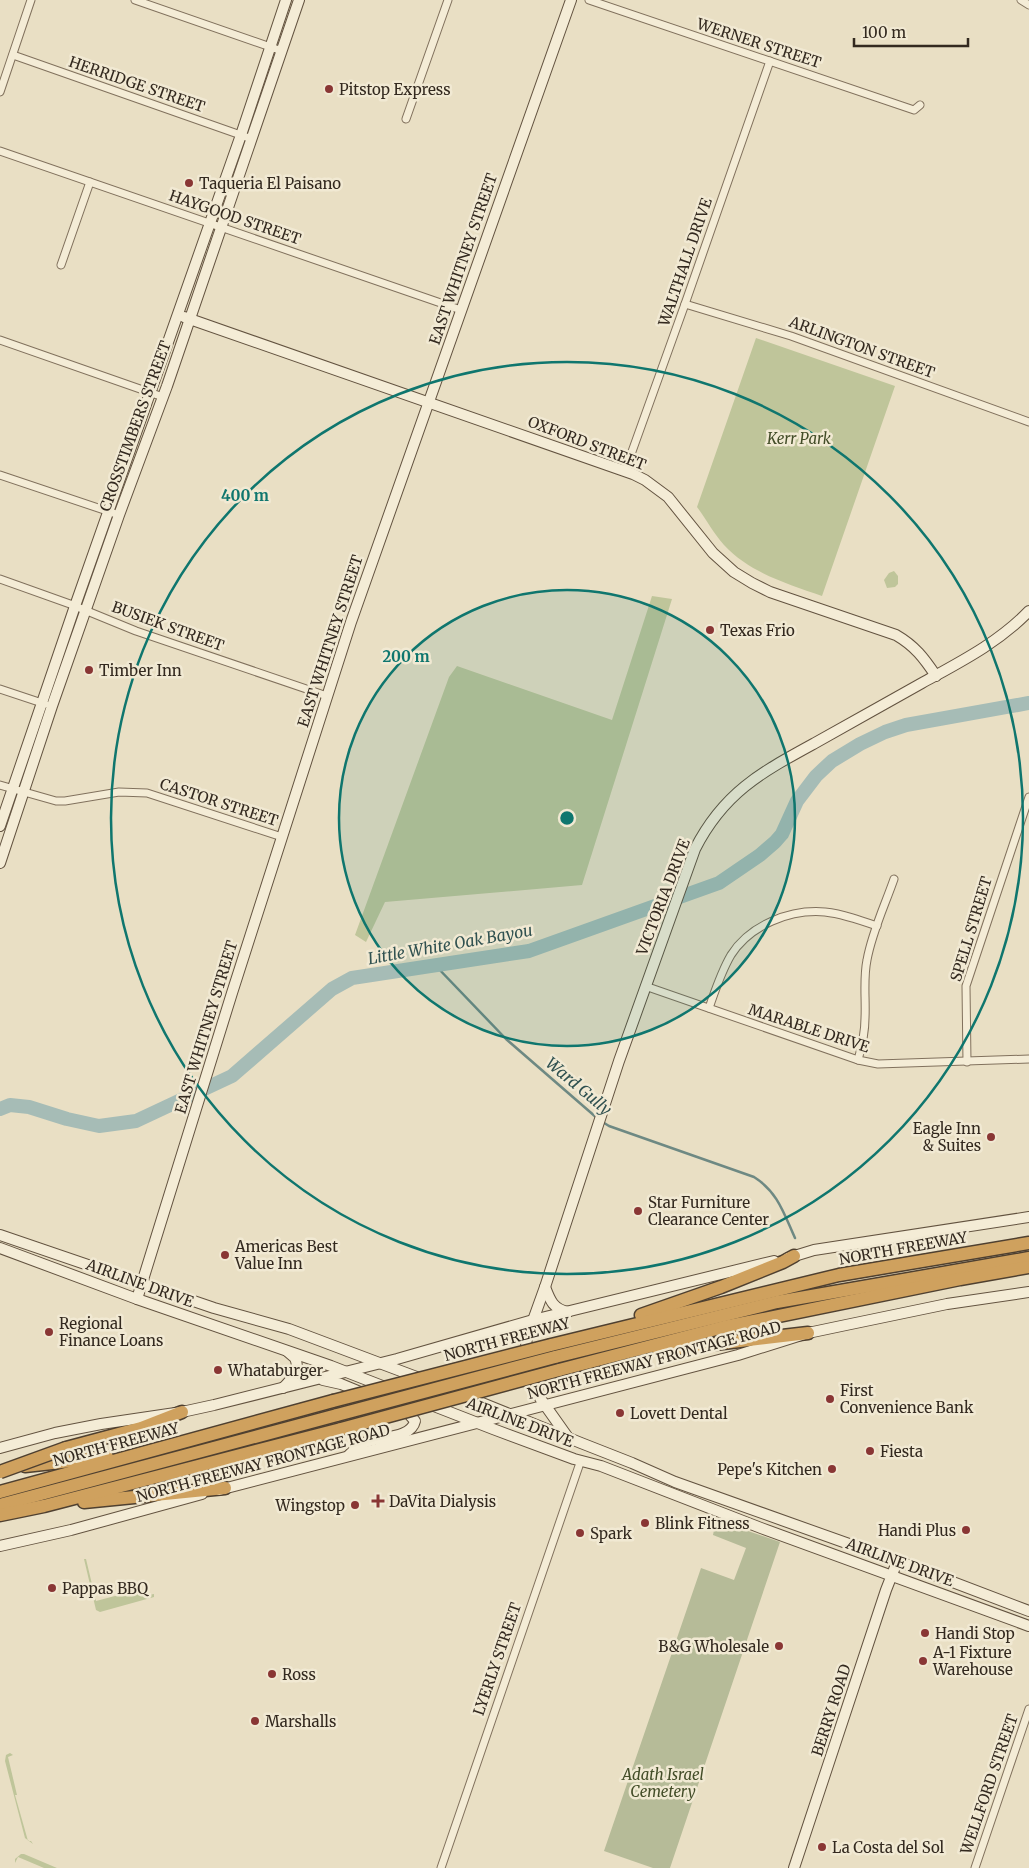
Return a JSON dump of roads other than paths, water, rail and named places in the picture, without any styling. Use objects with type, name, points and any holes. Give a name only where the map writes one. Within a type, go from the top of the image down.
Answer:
[{"type":"highway","name":"NORTH FREEWAY","points":[[0,1492],[333,1401],[583,1336],[840,1275],[1029,1243]]},
{"type":"highway","points":[[583,1336],[721,1286],[794,1256]]},
{"type":"highway","name":"NORTH FREEWAY","points":[[0,1505],[556,1357],[777,1302],[1029,1258]]},
{"type":"highway","points":[[0,1515],[44,1506],[341,1429],[724,1327],[960,1278],[1029,1267]]},
{"type":"highway","points":[[643,1348],[672,1350],[808,1333]]},
{"type":"highway","points":[[0,1471],[66,1448],[141,1428],[182,1412]]},
{"type":"highway","points":[[0,1471],[60,1461],[140,1454]]},
{"type":"highway","points":[[44,1506],[225,1488]]},
{"type":"main road","name":"CROSSTIMBERS STREET","points":[[0,826],[17,790],[47,705],[86,610],[163,397],[220,226],[270,47],[286,0]]},
{"type":"main road","name":"CROSSTIMBERS STREET","points":[[47,705],[75,606],[152,393],[210,222],[282,51],[299,0]]},
{"type":"main road","name":"EAST WHITNEY STREET","points":[[137,1299],[351,622],[571,0]]},
{"type":"main road","name":"OXFORD STREET","points":[[178,315],[625,471],[645,480],[668,497],[713,553],[734,572],[770,592],[896,635],[910,643],[936,676]]},
{"type":"main road","name":"VICTORIA DRIVE","points":[[570,1439],[545,1406],[536,1387],[526,1348],[526,1337],[545,1287],[645,986],[695,849],[705,829],[722,807],[754,778],[987,646],[1029,611]]},
{"type":"main road","name":"CROSSTIMBERS STREET","points":[[0,863],[17,790]]},
{"type":"main road","points":[[0,1448],[41,1436],[182,1412],[283,1388],[381,1363],[533,1320],[814,1250],[1029,1217]]},
{"type":"main road","name":"AIRLINE DRIVE","points":[[0,1235],[207,1306],[289,1329],[381,1363],[689,1487],[1029,1611]]},
{"type":"main road","points":[[4,1249],[12,1238]]},
{"type":"main road","name":"AIRLINE DRIVE","points":[[4,1249],[137,1299],[346,1372],[574,1459],[685,1498],[1029,1626]]},
{"type":"main road","points":[[545,1287],[549,1298],[559,1310],[568,1312]]},
{"type":"main road","name":"NORTH FREEWAY FRONTAGE ROAD","points":[[0,1546],[76,1529],[225,1488],[545,1406],[738,1355],[808,1333],[947,1304],[1029,1292]]},
{"type":"main road","points":[[201,1321],[207,1306]]},
{"type":"main road","points":[[283,1388],[294,1376],[298,1368],[295,1358],[285,1350]]},
{"type":"main road","points":[[319,1379],[341,1384],[399,1408],[407,1412],[415,1421],[413,1427],[406,1433],[363,1444],[346,1457]]},
{"type":"main road","points":[[562,1428],[558,1415],[565,1400]]},
{"type":"main road","points":[[580,1460],[586,1454],[600,1459],[615,1456]]},
{"type":"main road","points":[[685,1498],[689,1487]]},
{"type":"main road","points":[[791,1539],[796,1525]]},
{"type":"main road","name":"BERRY ROAD","points":[[794,1868],[897,1562]]},
{"type":"street","points":[[0,92],[32,0]]},
{"type":"street","points":[[134,0],[282,51]]},
{"type":"street","points":[[406,119],[448,0]]},
{"type":"street","name":"WERNER STREET","points":[[589,0],[914,110],[920,105]]},
{"type":"street","points":[[1021,0],[1029,5]]},
{"type":"street","name":"HERRIDGE STREET","points":[[13,54],[246,137]]},
{"type":"street","name":"WALTHALL DRIVE","points":[[625,471],[770,61]]},
{"type":"street","name":"HAYGOOD STREET","points":[[0,150],[462,310]]},
{"type":"street","points":[[60,265],[90,182]]},
{"type":"street","name":"ARLINGTON STREET","points":[[685,304],[791,336],[1029,422]]},
{"type":"street","points":[[0,340],[163,397]]},
{"type":"street","points":[[0,474],[119,515]]},
{"type":"street","name":"BUSIEK STREET","points":[[0,579],[86,610],[136,632],[327,696]]},
{"type":"street","points":[[0,688],[47,705]]},
{"type":"street","name":"CASTOR STREET","points":[[0,785],[41,798],[64,801],[119,792],[147,793],[282,837]]},
{"type":"street","name":"SPELL STREET","points":[[967,1062],[966,986],[1027,802]]},
{"type":"street","points":[[858,1060],[863,1042],[866,1018],[865,977],[867,960],[894,879]]},
{"type":"street","points":[[709,1008],[732,954],[742,941],[769,923],[807,912],[825,912],[859,919],[877,926]]},
{"type":"street","name":"MARABLE DRIVE","points":[[645,986],[858,1060],[878,1064],[1029,1059]]},
{"type":"street","name":"LYERLY STREET","points":[[441,1868],[580,1460]]},
{"type":"street","name":"WELLFORD STREET","points":[[974,1868],[1029,1709]]},
{"type":"waterway","name":"Little White Oak Bayou","points":[[0,1109],[10,1105],[29,1107],[67,1119],[99,1126],[136,1121],[232,1076],[332,989],[352,978],[529,951],[719,883],[760,855],[775,842],[782,834],[797,801],[816,776],[832,761],[860,744],[885,732],[906,725],[1029,703]]},
{"type":"waterway","name":"Ward Gully","points":[[435,965],[506,1039],[597,1118]]},
{"type":"waterway","name":"Ward Gully","points":[[601,1121],[609,1126],[754,1177],[769,1189],[775,1197],[784,1212],[795,1238]]},
{"type":"place","name":"Pitstop Express","points":[[329,89]]},
{"type":"place","name":"Taqueria El Paisano","points":[[189,183]]},
{"type":"place","name":"Texas Frio","points":[[710,630]]},
{"type":"place","name":"Timber Inn","points":[[89,670]]},
{"type":"place","name":"Eagle Inn & Suites","points":[[991,1137]]},
{"type":"place","name":"Star Furniture Clearance Center","points":[[638,1211]]},
{"type":"place","name":"Americas Best Value Inn","points":[[225,1255]]},
{"type":"place","name":"Regional Finance Loans","points":[[49,1332]]},
{"type":"place","name":"Whataburger","points":[[218,1370]]},
{"type":"place","name":"First Convenience Bank","points":[[830,1399]]},
{"type":"place","name":"Lovett Dental","points":[[620,1413]]},
{"type":"place","name":"Fiesta","points":[[870,1451]]},
{"type":"place","name":"Pepe's Kitchen","points":[[832,1469]]},
{"type":"place","name":"DaVita Dialysis","points":[[378,1501]]},
{"type":"place","name":"Wingstop","points":[[355,1505]]},
{"type":"place","name":"Blink Fitness","points":[[645,1523]]},
{"type":"place","name":"Handi Plus","points":[[966,1530]]},
{"type":"place","name":"Spark","points":[[580,1533]]},
{"type":"place","name":"Pappas BBQ","points":[[52,1588]]},
{"type":"place","name":"Handi Stop","points":[[925,1633]]},
{"type":"place","name":"B&G Wholesale","points":[[779,1646]]},
{"type":"place","name":"A-1 Fixture Warehouse","points":[[923,1661]]},
{"type":"place","name":"Ross","points":[[272,1674]]},
{"type":"place","name":"Marshalls","points":[[255,1721]]},
{"type":"place","name":"La Costa del Sol","points":[[822,1847]]},
{"type":"park label","name":"Kerr Park","points":[[799,438]]},
{"type":"park label","name":"Adath Israel Cemetery","points":[[663,1782]]}]
